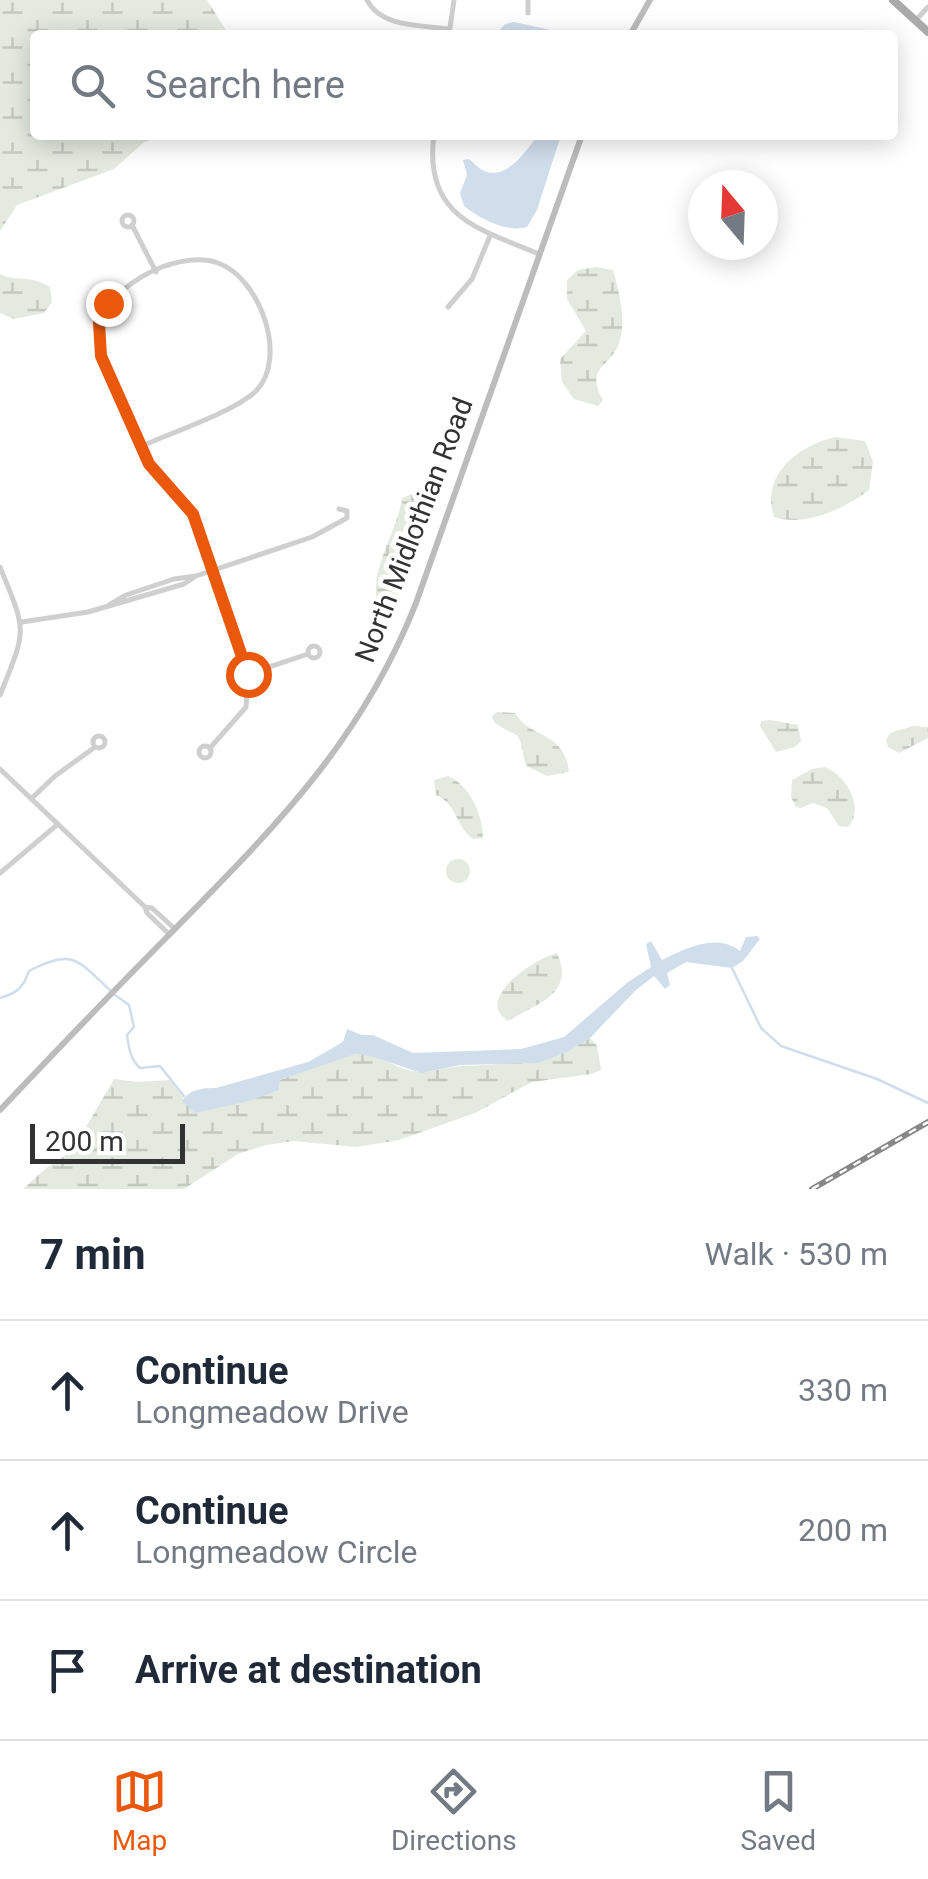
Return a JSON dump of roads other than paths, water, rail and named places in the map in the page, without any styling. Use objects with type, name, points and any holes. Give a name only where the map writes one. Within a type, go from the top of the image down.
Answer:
[{"type":"main road","points":[[633,30],[650,0]]},
{"type":"main road","points":[[893,0],[928,32]]},
{"type":"main road","name":"North Midlothian Road","points":[[0,1110],[279,822],[331,760],[384,675],[426,576],[580,140]]},
{"type":"street","points":[[367,0],[384,19],[439,30]]},
{"type":"street","points":[[449,30],[454,0]]},
{"type":"street","points":[[528,0],[528,12]]},
{"type":"street","points":[[916,21],[928,7]]},
{"type":"street","points":[[434,140],[433,166],[444,195],[460,217],[490,236],[539,254]]},
{"type":"street","points":[[132,226],[156,272]]},
{"type":"street","points":[[448,306],[472,279],[490,236]]},
{"type":"street","points":[[140,447],[247,398],[264,381],[271,355],[269,332],[256,301],[234,271],[201,259],[156,272],[115,295],[101,316],[98,336],[101,356],[140,447],[154,472],[189,507],[248,674],[246,707],[210,748]]},
{"type":"street","points":[[22,622],[88,612],[126,595],[312,537],[339,523]]},
{"type":"street","points":[[0,568],[22,622],[20,644],[0,695]]},
{"type":"street","points":[[248,674],[308,654]]},
{"type":"street","points":[[31,799],[95,747]]},
{"type":"street","points":[[0,769],[145,906],[147,913],[172,931]]},
{"type":"street","points":[[0,873],[58,824]]},
{"type":"water","points":[[514,22],[550,30],[500,30]]},
{"type":"water","points":[[534,140],[559,140],[537,210],[527,227],[494,224],[464,206],[460,193],[467,175],[463,160],[469,159],[491,173],[499,172]]},
{"type":"water","points":[[746,937],[760,939],[743,961],[732,968],[686,962],[667,973],[670,985],[665,989],[654,976],[590,1038],[538,1063],[460,1065],[421,1073],[355,1054],[280,1080],[279,1090],[249,1101],[195,1113],[182,1101],[197,1090],[308,1062],[343,1042],[347,1029],[373,1035],[413,1053],[521,1049],[564,1037],[651,967],[646,944],[651,941],[662,960],[690,947],[711,943],[731,945],[740,951]]},
{"type":"waterway","points":[[0,998],[19,989],[29,971],[66,959],[82,965],[110,990]]},
{"type":"waterway","points":[[732,968],[761,1028],[781,1046],[877,1079],[928,1103]]},
{"type":"waterway","points":[[115,995],[129,1005],[134,1027],[127,1035],[134,1061],[140,1068],[160,1066],[184,1096]]},
{"type":"railway","points":[[812,1189],[928,1122]]}]
